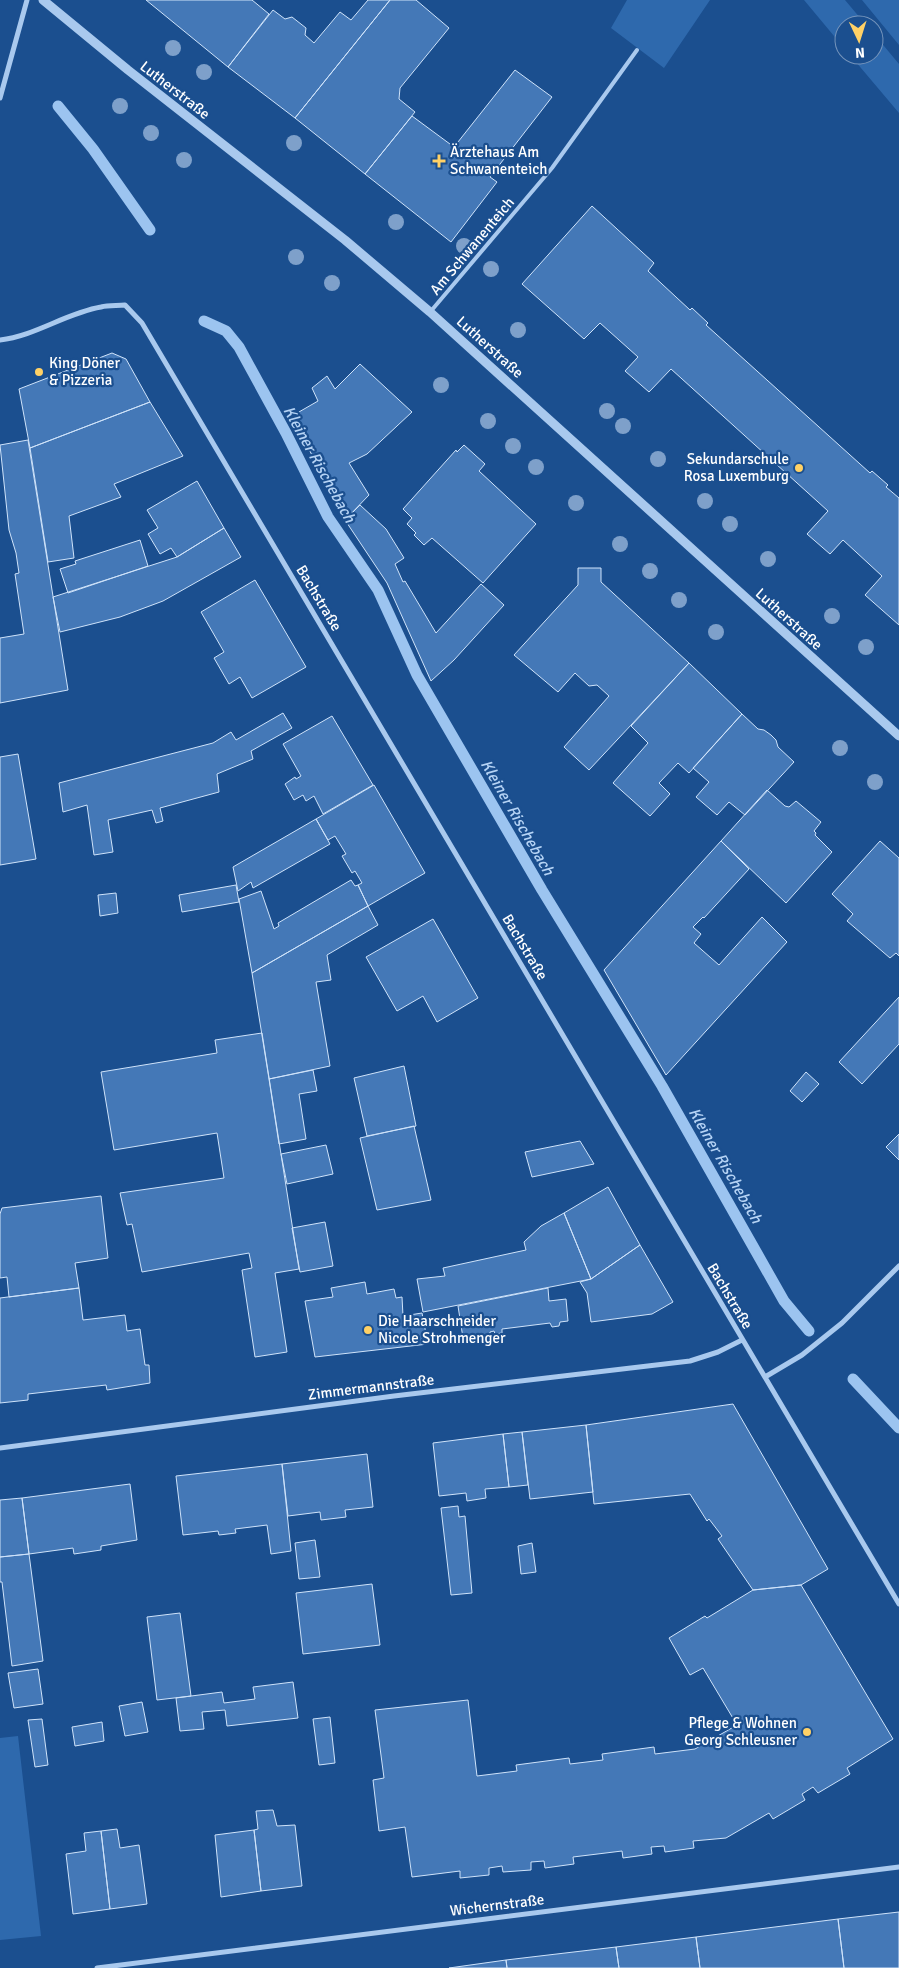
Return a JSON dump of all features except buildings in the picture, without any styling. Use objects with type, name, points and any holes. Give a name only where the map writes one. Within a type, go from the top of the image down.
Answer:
[{"type":"street","points":[[0,98],[26,0]]},
{"type":"street","name":"Lutherstraße","points":[[43,0],[128,70],[345,240],[430,312],[899,736]]},
{"type":"street","name":"Bachstraße","points":[[0,340],[13,339],[72,315],[102,306],[125,305],[142,323],[899,1604]]},
{"type":"street","points":[[765,1377],[802,1355],[842,1323],[899,1266]]},
{"type":"street","name":"Zimmermannstraße","points":[[0,1448],[394,1396],[690,1361],[718,1352],[742,1340]]},
{"type":"street","name":"Wichernstraße","points":[[97,1968],[899,1866]]},
{"type":"lane","name":"Am Schwanenteich","points":[[430,312],[552,168],[636,50]]},
{"type":"shaded area","points":[[627,0],[710,0],[664,68],[611,28]]},
{"type":"shaded area","points":[[804,0],[845,0],[858,15],[834,15],[834,36]]},
{"type":"shaded area","points":[[862,0],[899,0],[899,45],[884,27],[884,15],[874,15]]},
{"type":"shaded area","points":[[884,46],[899,64],[899,113],[858,65],[884,65]]},
{"type":"shaded area","points":[[18,1736],[41,1936],[0,1940],[0,1738]]},
{"type":"waterway","name":"Kleiner Rischebach","points":[[58,106],[93,149],[150,230]]},
{"type":"waterway","name":"Kleiner Rischebach","points":[[204,321],[226,331],[239,347],[286,433],[328,517],[378,590],[417,675],[542,890],[662,1086],[784,1301],[809,1331]]},
{"type":"waterway","name":"Kleiner Rischebach","points":[[853,1379],[899,1428]]},
{"type":"place","name":"Ärztehaus Am Schwanenteich","points":[[439,161]]},
{"type":"place","name":"King Döner & Pizzeria","points":[[39,372]]},
{"type":"place","name":"Sekundarschule Rosa Luxemburg","points":[[799,468]]},
{"type":"place","name":"Die Haarschneider Nicole Strohmenger","points":[[368,1330]]},
{"type":"place","name":"Pflege & Wohnen Georg Schleusner","points":[[807,1732]]}]
